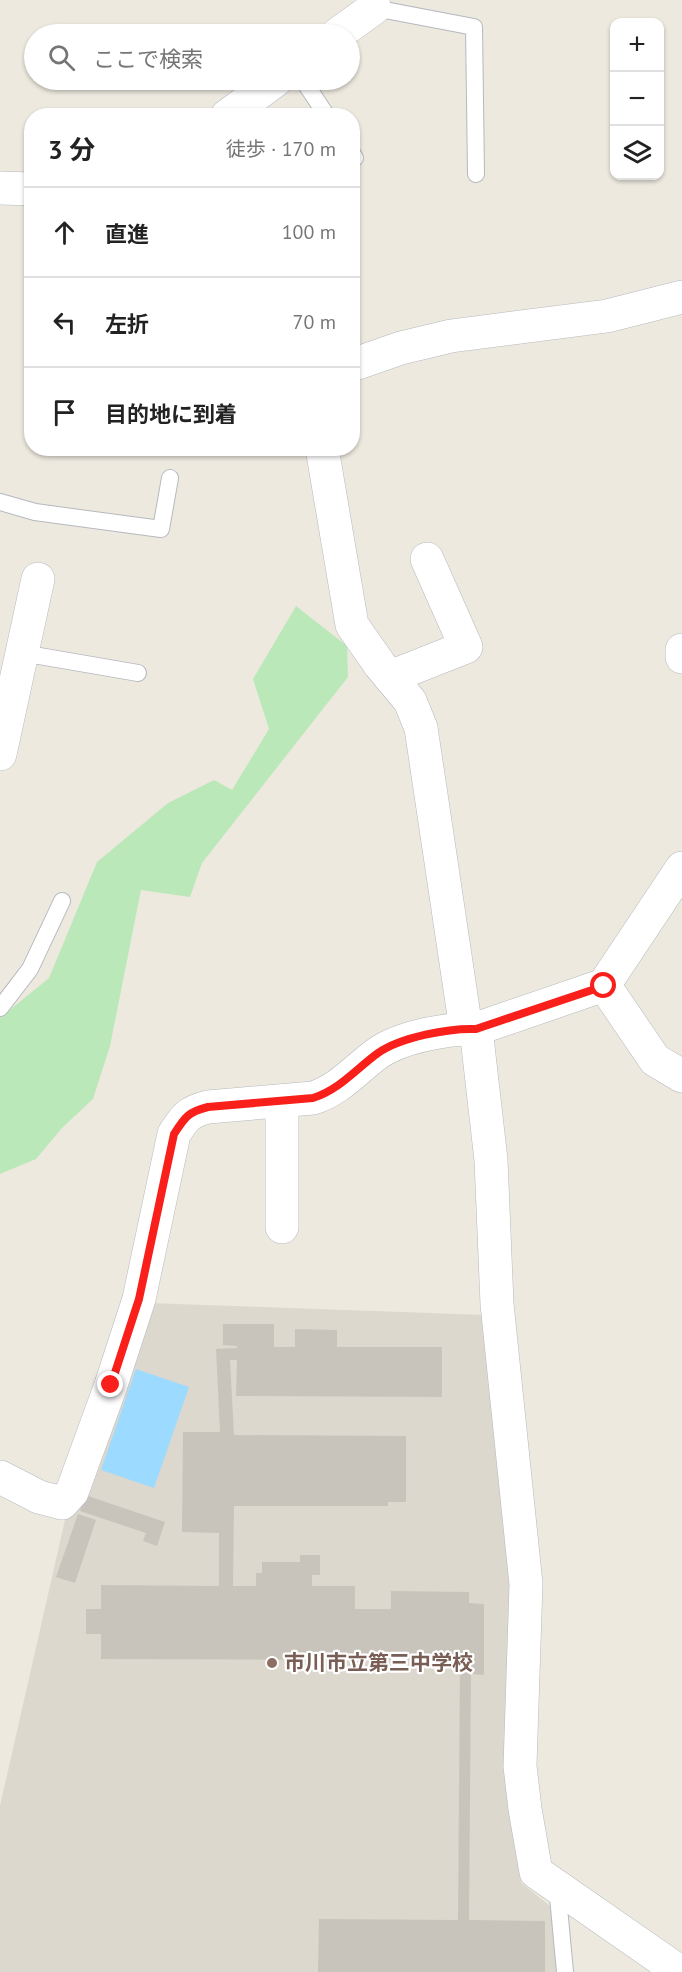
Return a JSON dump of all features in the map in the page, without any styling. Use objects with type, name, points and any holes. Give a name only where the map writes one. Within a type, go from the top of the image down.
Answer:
[{"type":"street","points":[[350,24],[374,4]]},
{"type":"street","points":[[238,108],[262,90]]},
{"type":"street","points":[[0,188],[24,189]]},
{"type":"street","points":[[360,362],[401,348],[451,336],[607,316],[682,297]]},
{"type":"street","points":[[323,456],[352,625],[410,701],[421,728],[491,1160],[497,1304],[526,1584],[520,1766],[525,1809],[537,1872],[680,1972]]},
{"type":"street","points":[[390,677],[466,646],[427,559]]},
{"type":"street","points":[[0,754],[38,579]]},
{"type":"street","points":[[682,650],[682,657]]},
{"type":"street","points":[[0,1478],[39,1497],[62,1503],[72,1492],[139,1299],[174,1134],[187,1115],[195,1110],[208,1107],[313,1098],[329,1093],[391,1045],[411,1038],[471,1029],[604,986],[682,868]]},
{"type":"street","points":[[604,986],[655,1060],[682,1076]]},
{"type":"street","points":[[282,1101],[282,1227]]},
{"type":"lane","points":[[374,4],[474,27],[476,174]]},
{"type":"lane","points":[[310,90],[322,108]]},
{"type":"lane","points":[[0,502],[35,512],[161,528],[170,478]]},
{"type":"lane","points":[[22,653],[138,673]]},
{"type":"lane","points":[[0,1008],[30,969],[62,901]]},
{"type":"lane","points":[[556,1886],[565,1972]]},
{"type":"shaded area","name":"市川市立第三中学校","points":[[147,1303],[485,1315],[513,1562],[508,1763],[521,1883],[554,1909],[560,1972],[0,1972],[0,1806],[65,1520],[81,1499]]},
{"type":"green space","points":[[296,606],[347,646],[348,677],[202,863],[190,897],[141,890],[110,1046],[93,1099],[62,1128],[36,1159],[0,1174],[0,1018],[49,978],[97,862],[168,803],[214,780],[232,790],[269,729],[253,679]]},
{"type":"water","points":[[136,1369],[189,1387],[154,1488],[101,1470]]},
{"type":"building","points":[[223,1324],[274,1324],[274,1347],[295,1347],[295,1329],[337,1330],[337,1347],[442,1347],[442,1397],[236,1396],[237,1360],[230,1360],[234,1435],[406,1436],[406,1502],[388,1502],[388,1506],[234,1506],[233,1586],[256,1586],[256,1573],[262,1573],[262,1562],[300,1562],[300,1555],[320,1555],[320,1575],[312,1575],[312,1586],[355,1586],[355,1609],[391,1609],[391,1591],[469,1592],[469,1603],[484,1604],[484,1675],[471,1674],[469,1920],[545,1921],[545,1972],[318,1972],[319,1919],[458,1920],[460,1665],[469,1665],[469,1660],[101,1659],[101,1634],[86,1634],[86,1609],[101,1609],[101,1585],[219,1586],[219,1533],[182,1532],[183,1432],[220,1432],[216,1349],[237,1348],[237,1346],[223,1345]]},
{"type":"building","points":[[85,1495],[165,1522],[157,1546],[143,1541],[146,1533],[80,1511]]},
{"type":"building","points":[[78,1514],[96,1520],[75,1583],[56,1577]]},
{"type":"place","name":"市川市立第三中学校","points":[[272,1663]]},
{"type":"route","points":[[111,1385],[139,1299],[174,1134],[187,1115],[195,1110],[208,1107],[313,1098],[329,1093],[376,1054],[391,1045],[411,1038],[476,1029],[604,986]]}]
